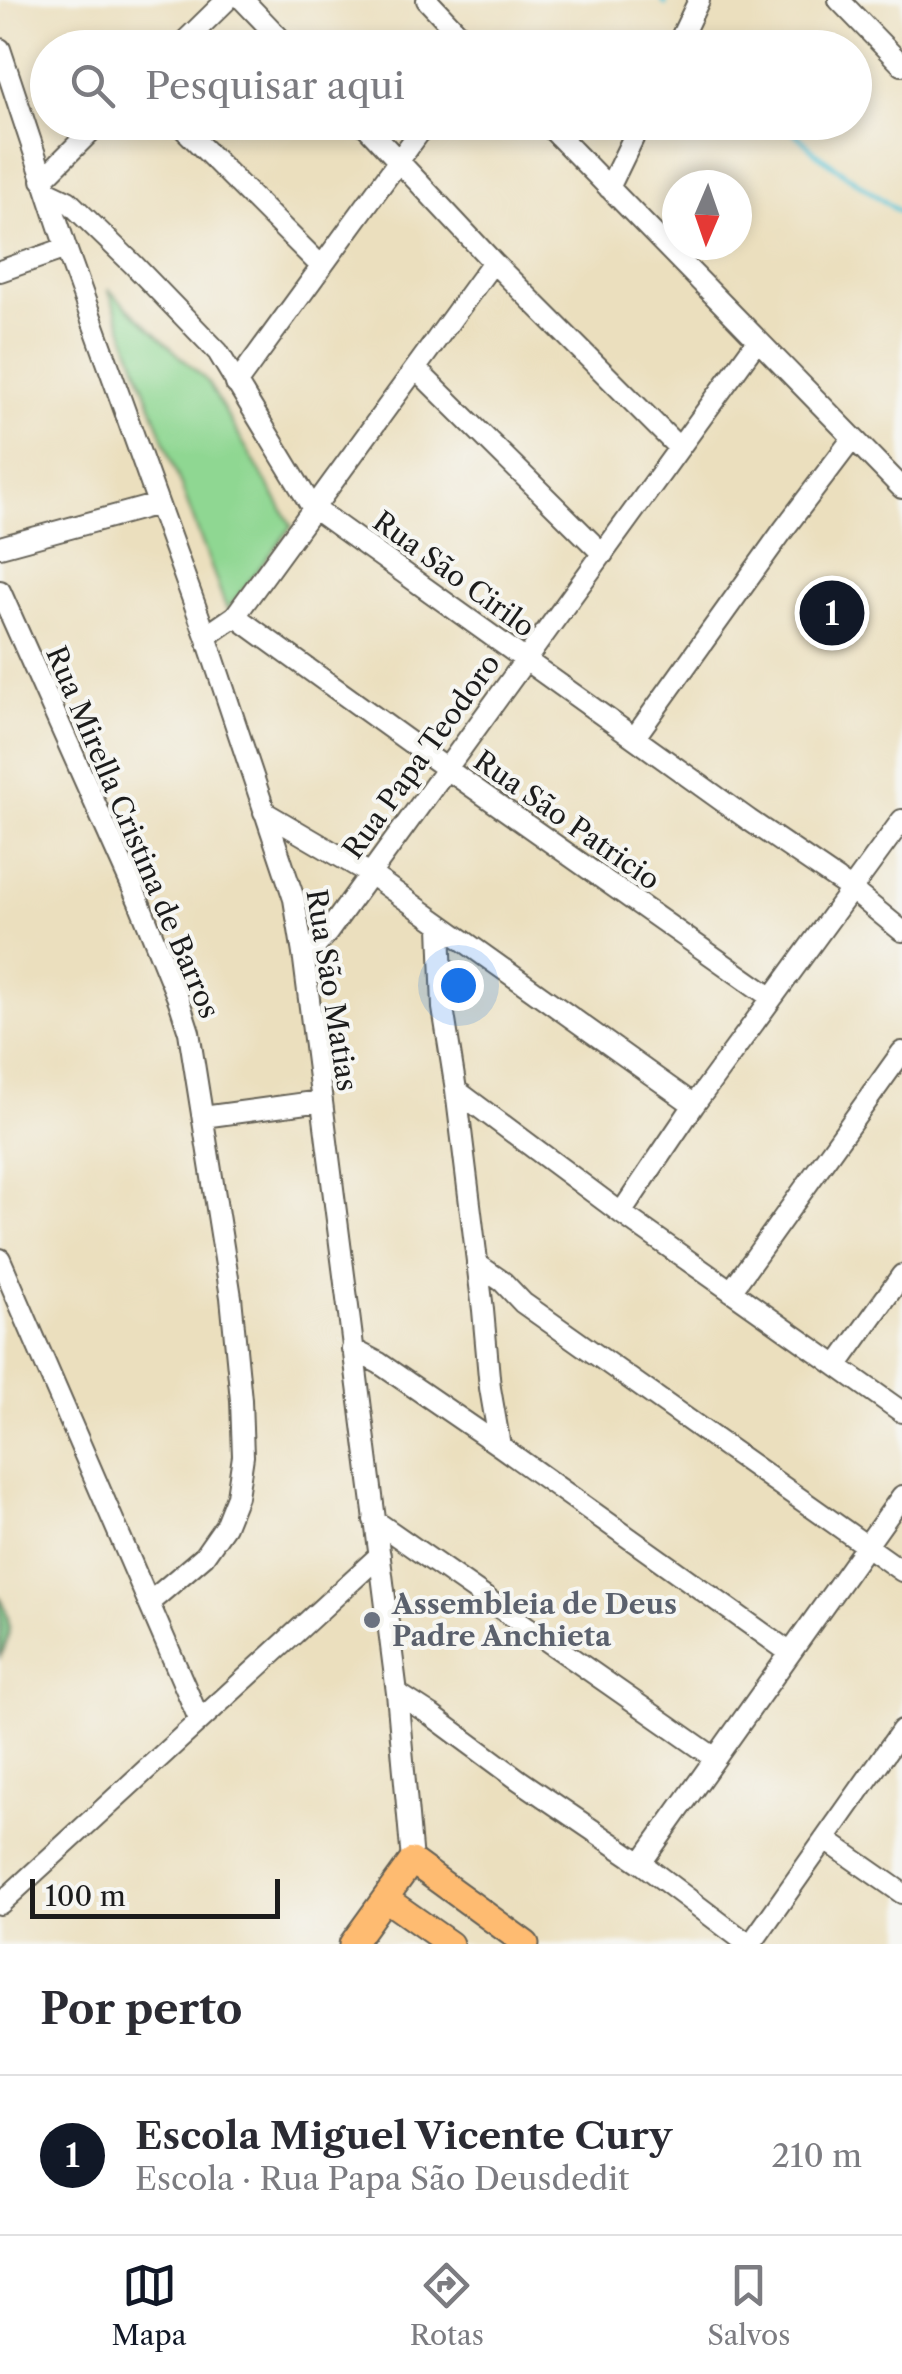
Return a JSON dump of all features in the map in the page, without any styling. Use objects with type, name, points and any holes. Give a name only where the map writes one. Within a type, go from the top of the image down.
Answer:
[{"type":"main road","points":[[352,1944],[412,1861],[526,1944]]},
{"type":"main road","points":[[386,1899],[450,1944]]},
{"type":"street","points":[[196,30],[227,0]]},
{"type":"street","points":[[243,0],[272,30]]},
{"type":"street","points":[[427,0],[455,30]]},
{"type":"street","points":[[685,30],[699,0]]},
{"type":"street","points":[[840,0],[869,30]]},
{"type":"street","points":[[872,34],[902,65]]},
{"type":"street","name":"Rua São Matias","points":[[0,50],[294,899],[398,1693],[412,1861]]},
{"type":"street","points":[[44,185],[84,140]]},
{"type":"street","points":[[195,140],[321,266]]},
{"type":"street","points":[[380,140],[493,262],[679,448]]},
{"type":"street","points":[[236,384],[415,140]]},
{"type":"street","points":[[563,140],[902,488]]},
{"type":"street","points":[[610,188],[633,140]]},
{"type":"street","name":"Rua São Cirilo","points":[[44,185],[68,201],[218,352],[312,507],[852,890],[902,931]]},
{"type":"street","points":[[0,271],[66,248]]},
{"type":"street","points":[[206,636],[235,616],[493,262]]},
{"type":"street","name":"Rua Papa Teodoro","points":[[304,960],[757,341]]},
{"type":"street","points":[[416,369],[603,554]]},
{"type":"street","points":[[634,736],[853,438]]},
{"type":"street","points":[[0,547],[158,504]]},
{"type":"street","name":"Rua Mirella Cristina de Barros","points":[[0,591],[179,1001],[189,1032],[230,1297],[243,1456],[237,1496],[224,1526],[204,1556],[150,1602]]},
{"type":"street","name":"Rua São Patricio","points":[[235,616],[772,998]]},
{"type":"street","points":[[264,812],[370,874],[694,1106]]},
{"type":"street","points":[[621,1214],[694,1106],[902,820]]},
{"type":"street","points":[[440,926],[443,1008],[500,1446]]},
{"type":"street","points":[[440,973],[472,949]]},
{"type":"street","points":[[731,1291],[902,1052]]},
{"type":"street","points":[[456,1090],[621,1214],[902,1412]]},
{"type":"street","points":[[203,1117],[322,1100]]},
{"type":"street","points":[[461,1134],[499,1122]]},
{"type":"street","points":[[0,1260],[199,1719]]},
{"type":"street","points":[[477,1264],[523,1303],[902,1572]]},
{"type":"street","points":[[837,1366],[902,1275]]},
{"type":"street","points":[[483,1310],[523,1303]]},
{"type":"street","points":[[352,1349],[379,1362],[789,1652]]},
{"type":"street","points":[[458,1417],[490,1388]]},
{"type":"street","points":[[640,1863],[902,1496]]},
{"type":"street","points":[[374,1520],[716,1758]]},
{"type":"street","points":[[0,1904],[380,1555],[414,1550]]},
{"type":"street","points":[[398,1693],[750,1944],[902,1731]]},
{"type":"street","points":[[400,1722],[445,1726]]},
{"type":"street","points":[[826,1840],[902,1894]]},
{"type":"green space","points":[[108,289],[207,381],[292,526],[227,610]]},
{"type":"green space","points":[[0,1597],[9,1627],[0,1657]]},
{"type":"waterway","points":[[662,0],[665,4]]},
{"type":"waterway","points":[[802,140],[902,214]]},
{"type":"place","name":"Escola Miguel Vicente Cury","points":[[832,613]]},
{"type":"place","name":"Assembleia de Deus Padre Anchieta","points":[[372,1620]]}]
